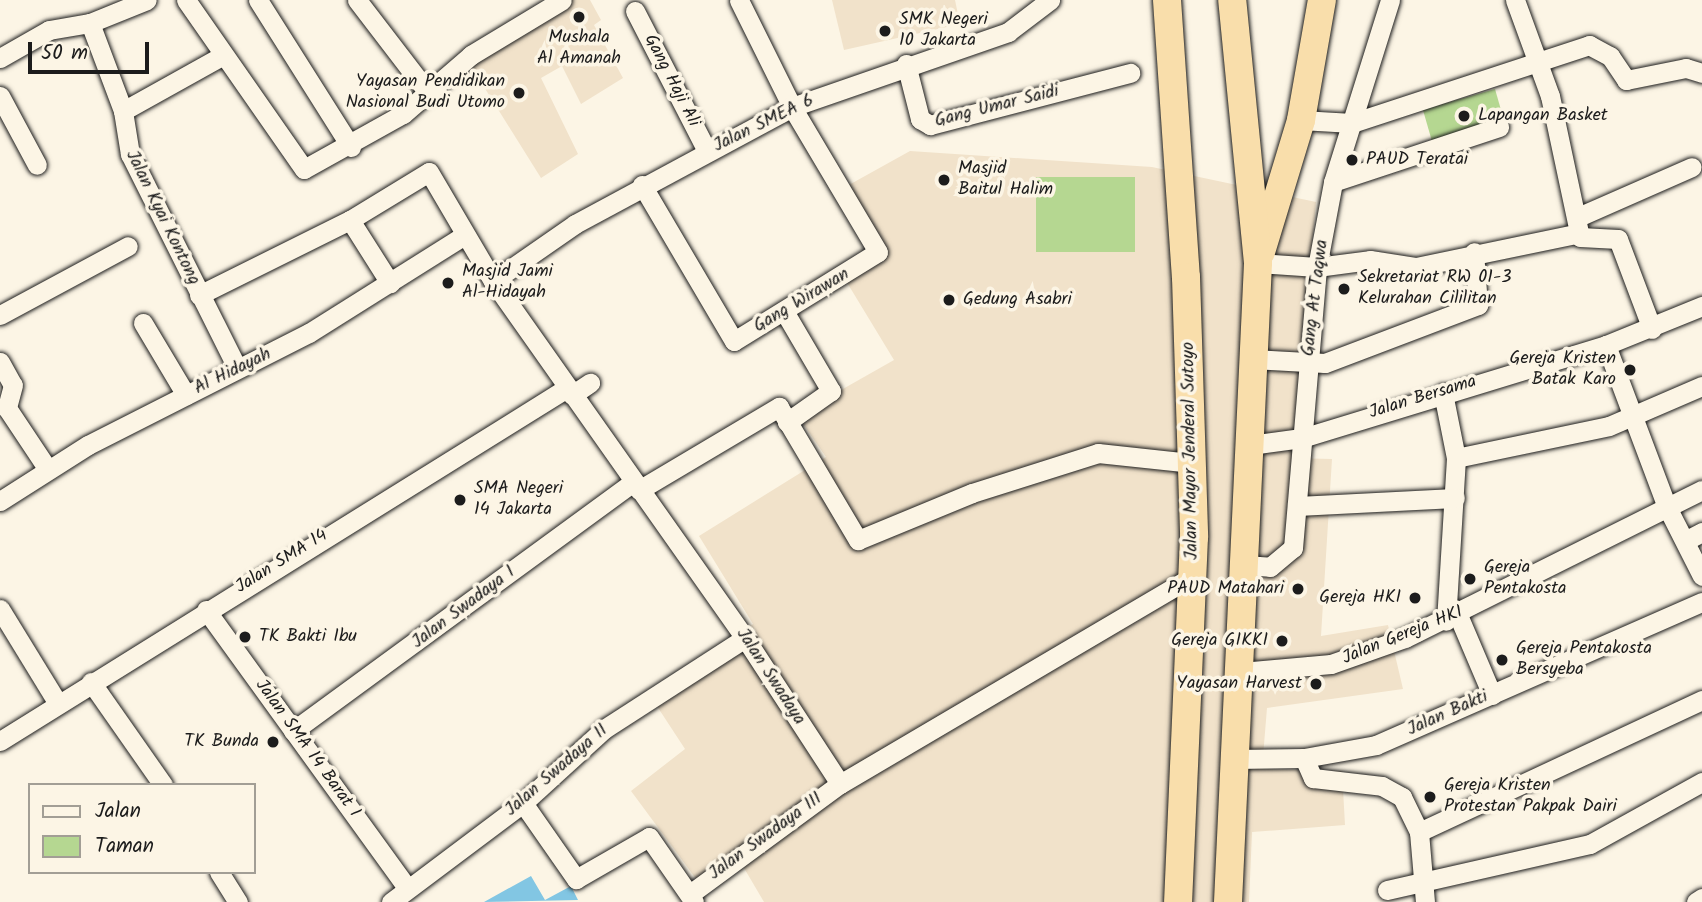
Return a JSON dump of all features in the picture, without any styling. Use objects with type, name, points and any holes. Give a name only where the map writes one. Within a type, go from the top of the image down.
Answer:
[{"type":"highway","name":"Jalan Mayor Jenderal Sutoyo","points":[[1167,0],[1192,463],[1193,576],[1178,902]]},
{"type":"highway","points":[[1228,902],[1241,672],[1258,263],[1232,0]]},
{"type":"highway","points":[[1258,263],[1301,120],[1322,0]]},
{"type":"street","points":[[186,0],[222,56],[302,168],[351,147],[429,94],[471,55],[562,0]]},
{"type":"street","points":[[258,0],[351,147]]},
{"type":"street","points":[[357,0],[429,94]]},
{"type":"street","points":[[739,0],[792,107]]},
{"type":"street","name":"Jalan SMEA 6","points":[[493,281],[642,185],[792,107],[906,64],[1007,32],[1050,0]]},
{"type":"street","name":"Gang At Taqwa","points":[[1244,565],[1270,567],[1289,555],[1297,506],[1317,267],[1334,182],[1390,0]]},
{"type":"street","points":[[1515,0],[1538,61],[1582,239],[1618,239],[1653,329]]},
{"type":"street","points":[[0,58],[49,30],[90,23],[141,1]]},
{"type":"street","name":"Gang Haji Ali","points":[[635,11],[707,151]]},
{"type":"street","name":"Jalan Kyai Kontong","points":[[90,23],[124,111],[130,154],[237,368]]},
{"type":"street","points":[[1301,120],[1352,124],[1589,45],[1611,56],[1626,80],[1686,68],[1702,74]]},
{"type":"street","points":[[124,111],[222,56]]},
{"type":"street","name":"Gang Umar Saidi","points":[[906,64],[920,119],[930,125],[1130,73]]},
{"type":"street","points":[[0,96],[37,165]]},
{"type":"street","name":"Gang Wirawan","points":[[642,185],[729,338],[784,312],[878,252],[792,107]]},
{"type":"street","points":[[1334,182],[1499,127]]},
{"type":"street","points":[[1258,263],[1317,267],[1370,260],[1416,267],[1579,225],[1692,167]]},
{"type":"street","name":"Jalan Swadaya","points":[[350,220],[423,173],[431,175],[463,236],[493,281],[745,638],[840,784]]},
{"type":"street","points":[[199,295],[350,220],[390,283]]},
{"type":"street","name":"Al Hidayah","points":[[0,501],[47,468],[237,368],[390,283],[463,236]]},
{"type":"street","points":[[0,315],[128,246]]},
{"type":"street","points":[[1252,359],[1325,363],[1478,305],[1474,252]]},
{"type":"street","name":"Jalan Bersama","points":[[1250,445],[1302,438],[1606,345],[1653,329],[1702,306]]},
{"type":"street","name":"Jalan Swadaya I","points":[[293,731],[636,486],[831,391],[784,312]]},
{"type":"street","points":[[143,323],[186,395]]},
{"type":"street","points":[[1606,345],[1631,418],[1667,507],[1694,537],[1702,576]]},
{"type":"street","points":[[0,362],[13,385],[7,408],[47,468]]},
{"type":"street","name":"Jalan SMA 14","points":[[0,741],[57,702],[206,610],[570,392],[590,383]]},
{"type":"street","points":[[1456,458],[1539,445],[1631,418],[1702,386]]},
{"type":"street","points":[[1443,393],[1456,458],[1452,618],[1492,695]]},
{"type":"street","points":[[783,414],[858,540],[972,493],[1098,453],[1192,463]]},
{"type":"street","name":"Jalan Gereja HKI","points":[[1241,672],[1331,664],[1452,618],[1702,490]]},
{"type":"street","points":[[1297,506],[1455,498]]},
{"type":"street","points":[[840,784],[1193,576]]},
{"type":"street","name":"Jalan Bakti","points":[[1235,759],[1304,758],[1376,745],[1702,602]]},
{"type":"street","points":[[0,609],[57,702]]},
{"type":"street","name":"Jalan SMA 14 Barat I","points":[[206,610],[408,889]]},
{"type":"street","name":"Jalan Swadaya II","points":[[391,902],[523,803],[604,729],[745,638]]},
{"type":"street","points":[[91,682],[162,783]]},
{"type":"street","points":[[1419,832],[1702,700]]},
{"type":"street","points":[[1304,758],[1313,778],[1382,786],[1399,794],[1419,832],[1425,892]]},
{"type":"street","points":[[1387,890],[1425,892],[1590,844],[1702,782]]},
{"type":"street","name":"Jalan Swadaya III","points":[[523,803],[576,879],[649,837],[692,898],[840,784]]},
{"type":"street","points":[[220,874],[238,902]]},
{"type":"street","points":[[1696,902],[1702,898]]},
{"type":"shaded area","name":"Yayasan Pendidikan Nasional Budi Utomo","points":[[571,0],[590,0],[601,20],[594,25],[623,78],[581,104],[562,66],[541,78],[578,154],[541,178],[469,63]]},
{"type":"shaded area","name":"SMK Negeri 10 Jakarta","points":[[832,0],[955,0],[960,24],[844,50]]},
{"type":"shaded area","points":[[910,151],[1152,167],[1316,202],[1292,458],[1332,459],[1321,636],[1388,625],[1403,689],[1267,708],[1262,769],[1342,771],[1345,825],[1252,832],[1249,902],[764,902],[744,868],[705,891],[631,791],[685,749],[649,694],[753,624],[699,536],[826,457],[797,415],[894,360],[843,276],[878,256],[838,191]]},
{"type":"green space","name":"Lapangan Basket","points":[[1495,89],[1505,123],[1433,143],[1423,110]]},
{"type":"green space","points":[[1036,177],[1135,177],[1135,252],[1036,252]]},
{"type":"water","points":[[531,876],[545,900],[571,886],[578,900],[484,902]]},
{"type":"place","name":"Mushala Al Amanah","points":[[579,17]]},
{"type":"place","name":"SMK Negeri 10 Jakarta","points":[[885,31]]},
{"type":"place","name":"Yayasan Pendidikan Nasional Budi Utomo","points":[[519,93]]},
{"type":"place","name":"Lapangan Basket","points":[[1464,116]]},
{"type":"place","name":"PAUD Teratai","points":[[1352,160]]},
{"type":"place","name":"Masjid Baitul Halim","points":[[944,180]]},
{"type":"place","name":"Masjid Jami Al-Hidayah","points":[[448,283]]},
{"type":"place","name":"Sekretariat RW 01-3 Kelurahan Cililitan","points":[[1344,289]]},
{"type":"place","name":"Gedung Asabri","points":[[949,300]]},
{"type":"place","name":"Gereja Kristen Batak Karo","points":[[1630,370]]},
{"type":"place","name":"SMA Negeri 14 Jakarta","points":[[460,500]]},
{"type":"place","name":"Gereja Pentakosta","points":[[1470,579]]},
{"type":"place","name":"PAUD Matahari","points":[[1298,589]]},
{"type":"place","name":"Gereja HKI","points":[[1415,598]]},
{"type":"place","name":"TK Bakti Ibu","points":[[245,637]]},
{"type":"place","name":"Gereja GIKKI","points":[[1282,641]]},
{"type":"place","name":"Gereja Pentakosta Bersyeba","points":[[1502,660]]},
{"type":"place","name":"Yayasan Harvest","points":[[1316,684]]},
{"type":"place","name":"TK Bunda","points":[[273,742]]},
{"type":"place","name":"Gereja Kristen Protestan Pakpak Dairi","points":[[1430,797]]}]
